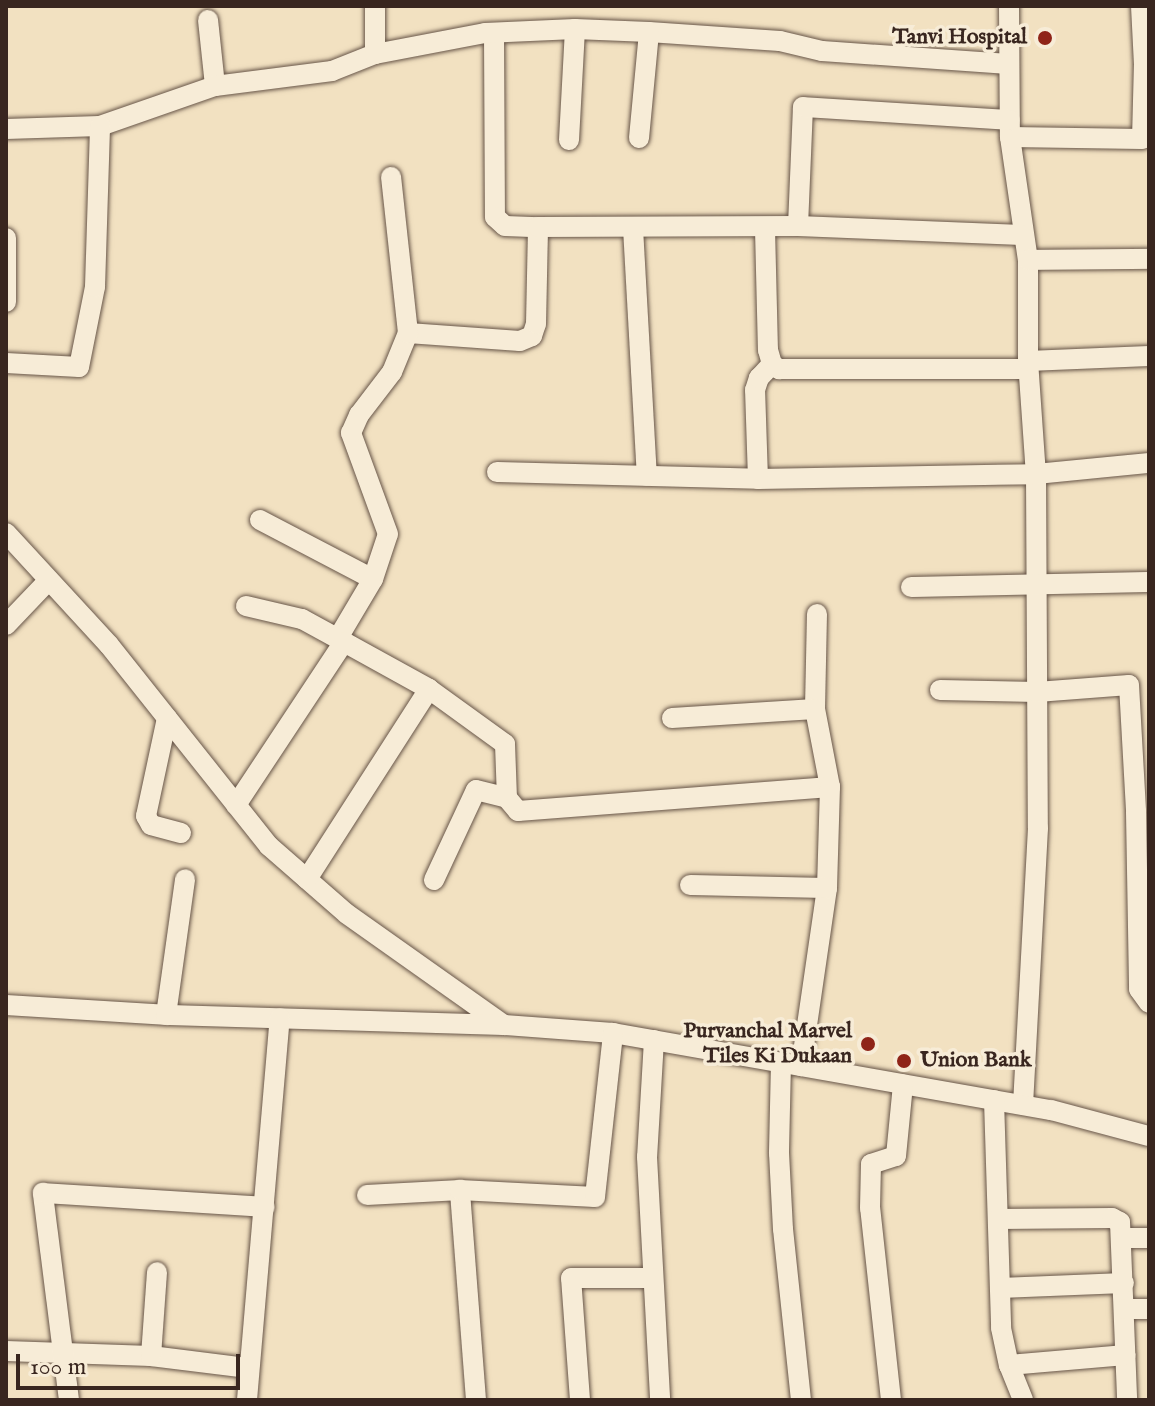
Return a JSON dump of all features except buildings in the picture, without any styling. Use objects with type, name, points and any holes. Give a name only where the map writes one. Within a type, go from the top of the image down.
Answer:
[{"type":"street","points":[[375,6],[375,54]]},
{"type":"street","points":[[1009,6],[1010,128],[1022,235],[1028,260],[1028,365],[1036,474],[1038,828],[1023,1105]]},
{"type":"street","points":[[798,226],[803,107],[1145,140],[1147,66],[1141,6]]},
{"type":"street","points":[[208,20],[215,86]]},
{"type":"street","points":[[6,129],[100,126],[215,86],[332,71],[375,54],[494,34],[575,29],[649,32],[780,41],[822,51],[1009,64]]},
{"type":"street","points":[[569,140],[575,29]]},
{"type":"street","points":[[639,138],[649,32]]},
{"type":"street","points":[[494,34],[495,217],[505,226],[765,229],[798,226],[1022,235]]},
{"type":"street","points":[[6,363],[79,367],[96,271],[100,126]]},
{"type":"street","points":[[236,805],[341,640],[373,579],[388,534],[351,433],[359,415],[392,372],[408,333],[391,177]]},
{"type":"street","points":[[408,333],[520,341],[532,336],[536,324],[538,227]]},
{"type":"street","points":[[633,228],[647,476]]},
{"type":"street","points":[[765,229],[768,350],[772,364],[787,371],[1028,365],[1149,356]]},
{"type":"street","points":[[6,238],[6,302]]},
{"type":"street","points":[[1028,260],[1149,259]]},
{"type":"street","points":[[758,479],[755,390],[759,378],[772,364]]},
{"type":"street","points":[[497,472],[758,479],[1036,474],[1149,463]]},
{"type":"street","points":[[260,520],[373,579]]},
{"type":"street","points":[[6,533],[109,645],[269,846],[347,914],[504,1025]]},
{"type":"street","points":[[6,625],[49,580]]},
{"type":"street","points":[[911,587],[1149,582]]},
{"type":"street","points":[[246,606],[302,619],[429,689],[505,744],[507,798]]},
{"type":"street","points":[[801,1400],[783,1229],[791,1064],[827,888],[830,787],[815,709],[817,614]]},
{"type":"street","points":[[940,690],[1037,692],[1139,685],[1143,812],[1143,932],[1139,989],[1149,1003]]},
{"type":"street","points":[[307,879],[429,689]]},
{"type":"street","points":[[672,718],[815,709]]},
{"type":"street","points":[[167,718],[146,816],[151,825],[181,833]]},
{"type":"street","points":[[434,880],[476,790],[507,798],[518,811],[830,787]]},
{"type":"street","points":[[166,1015],[185,879]]},
{"type":"street","points":[[690,885],[827,888]]},
{"type":"street","points":[[6,1005],[166,1015],[504,1025],[613,1033],[1023,1105],[1149,1136]]},
{"type":"street","points":[[247,1400],[280,1018]]},
{"type":"street","points":[[367,1195],[460,1190],[595,1197],[613,1033]]},
{"type":"street","points":[[654,1040],[647,1157],[660,1400]]},
{"type":"street","points":[[891,1400],[870,1208],[871,1164],[878,1159],[893,1158],[898,1150],[903,1084]]},
{"type":"street","points":[[994,1100],[1001,1328],[1009,1365],[1023,1400]]},
{"type":"street","points":[[460,1190],[476,1400]]},
{"type":"street","points":[[69,1400],[43,1193],[265,1207]]},
{"type":"street","points":[[998,1219],[1115,1218],[1121,1225],[1127,1398],[1149,1397]]},
{"type":"street","points":[[1122,1238],[1149,1238]]},
{"type":"street","points":[[151,1356],[157,1272]]},
{"type":"street","points":[[580,1400],[571,1278],[653,1278]]},
{"type":"street","points":[[1000,1288],[1124,1283]]},
{"type":"street","points":[[1125,1309],[1149,1309]]},
{"type":"street","points":[[6,1351],[151,1356],[248,1368]]},
{"type":"street","points":[[1009,1365],[1126,1355]]},
{"type":"place","name":"Tanvi Hospital","points":[[1045,38]]},
{"type":"place","name":"Purvanchal Marvel Tiles Ki Dukaan","points":[[868,1044]]},
{"type":"place","name":"Union Bank","points":[[904,1061]]}]
